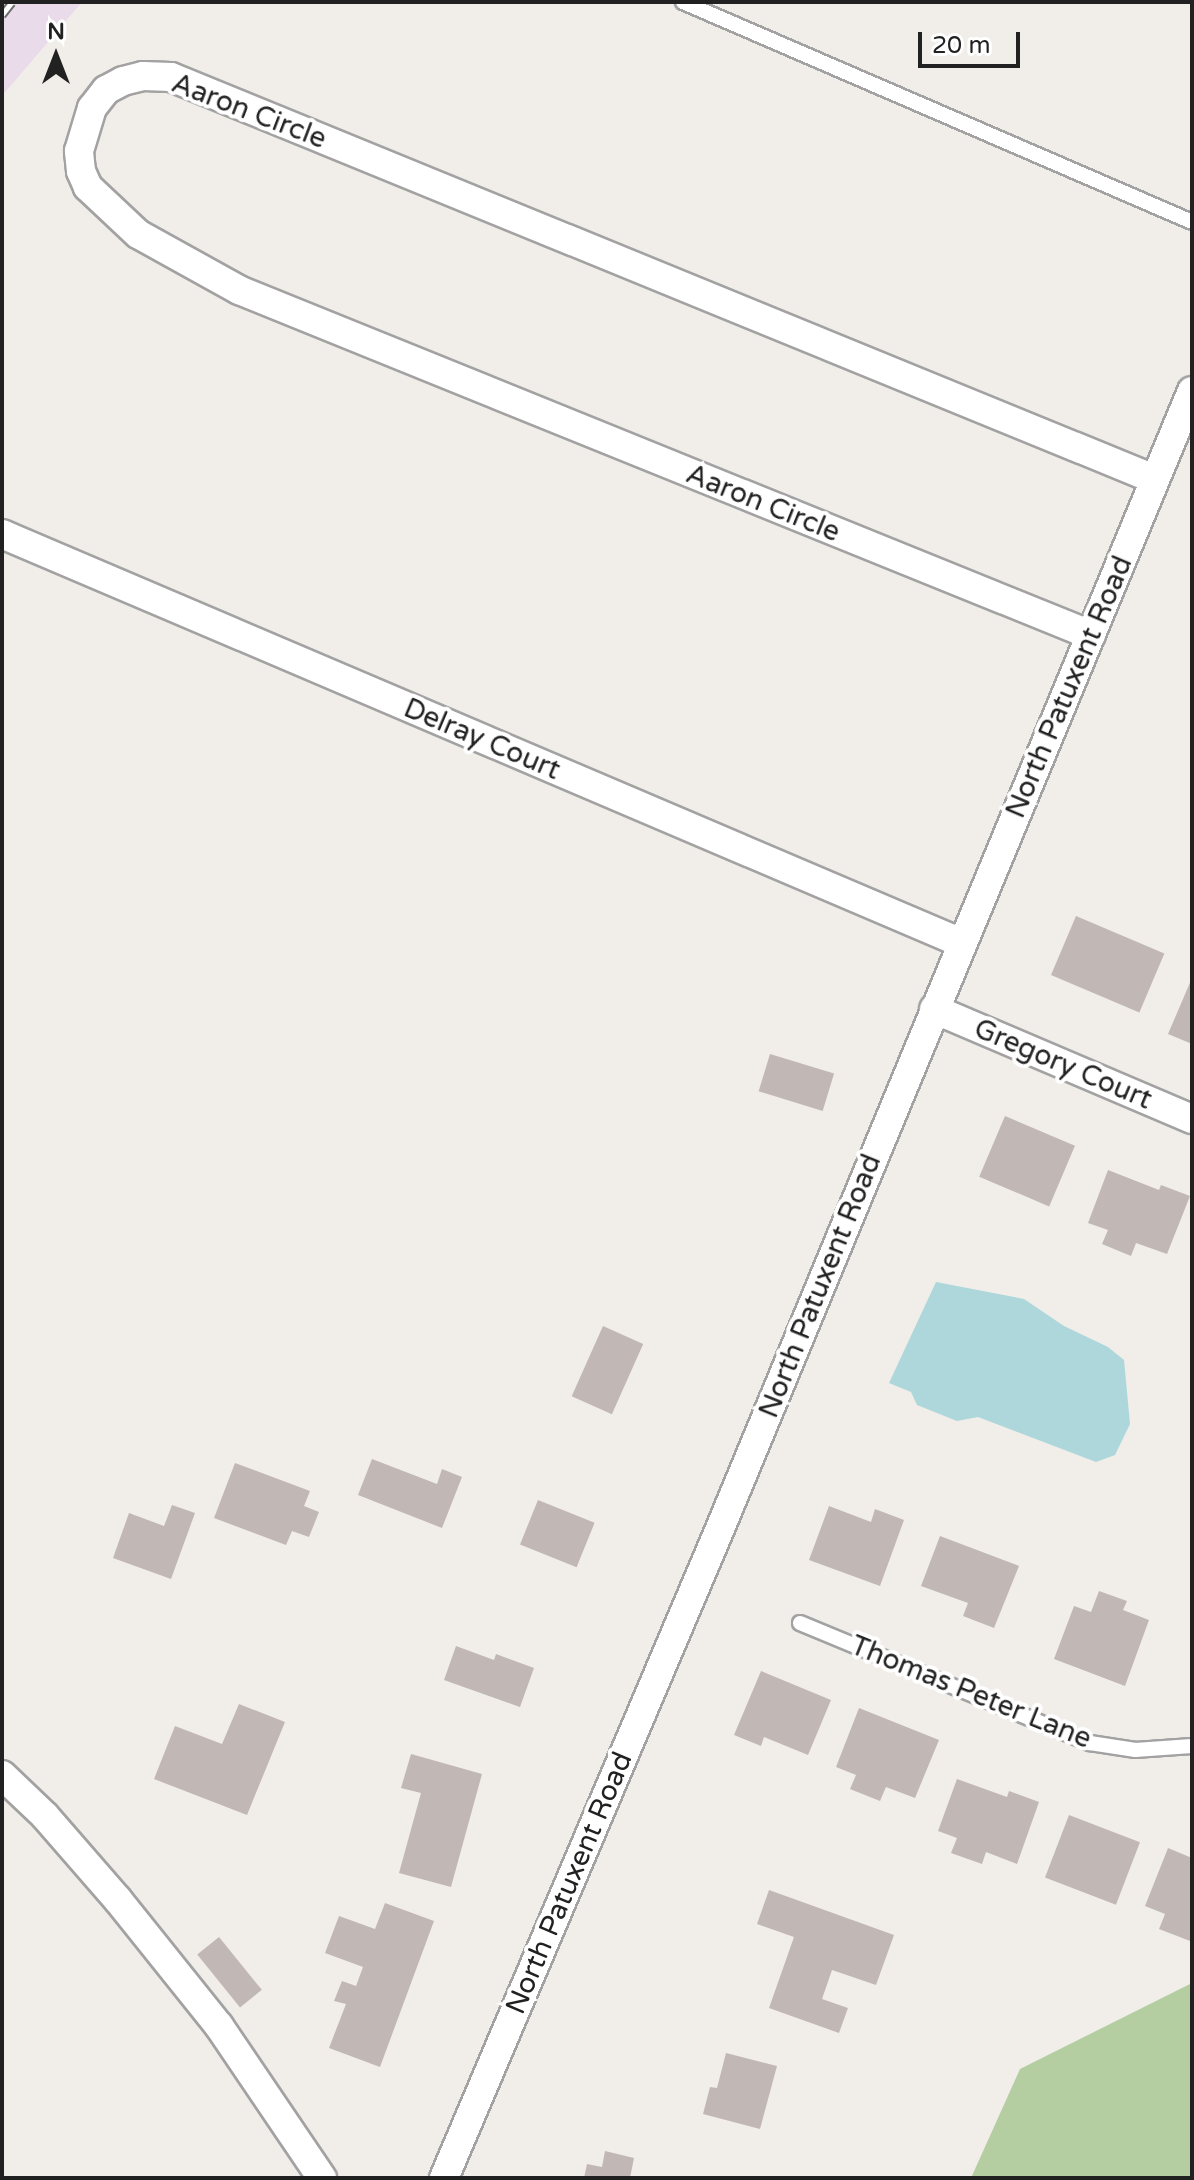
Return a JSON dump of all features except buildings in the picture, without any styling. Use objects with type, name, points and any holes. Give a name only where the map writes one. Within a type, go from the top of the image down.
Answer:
[{"type":"street","name":"Aaron Circle","points":[[1091,635],[216,278],[138,234],[88,187],[81,171],[79,151],[92,108],[106,90],[123,81],[143,76],[171,77],[1154,479]]},
{"type":"street","name":"North Patuxent Road","points":[[444,2178],[727,1513],[1192,391]]},
{"type":"street","name":"Delray Court","points":[[2,534],[962,943]]},
{"type":"street","name":"Gregory Court","points":[[934,1009],[1192,1119]]},
{"type":"street","points":[[2,1775],[45,1816],[118,1900],[219,2026],[322,2178]]},
{"type":"lane","points":[[683,2],[1192,222]]},
{"type":"lane","name":"Thomas Peter Lane","points":[[800,1623],[1090,1743],[1135,1750],[1192,1746]]},
{"type":"shaded area","points":[[2,2],[82,2],[2,96]]},
{"type":"green space","points":[[1192,1983],[1192,2178],[971,2178],[1020,2069]]},
{"type":"water","points":[[936,1282],[1024,1299],[1064,1326],[1108,1347],[1124,1360],[1130,1424],[1115,1455],[1096,1462],[978,1417],[957,1421],[917,1405],[911,1392],[889,1383]]},
{"type":"railway","points":[[2,15],[12,2]]}]
